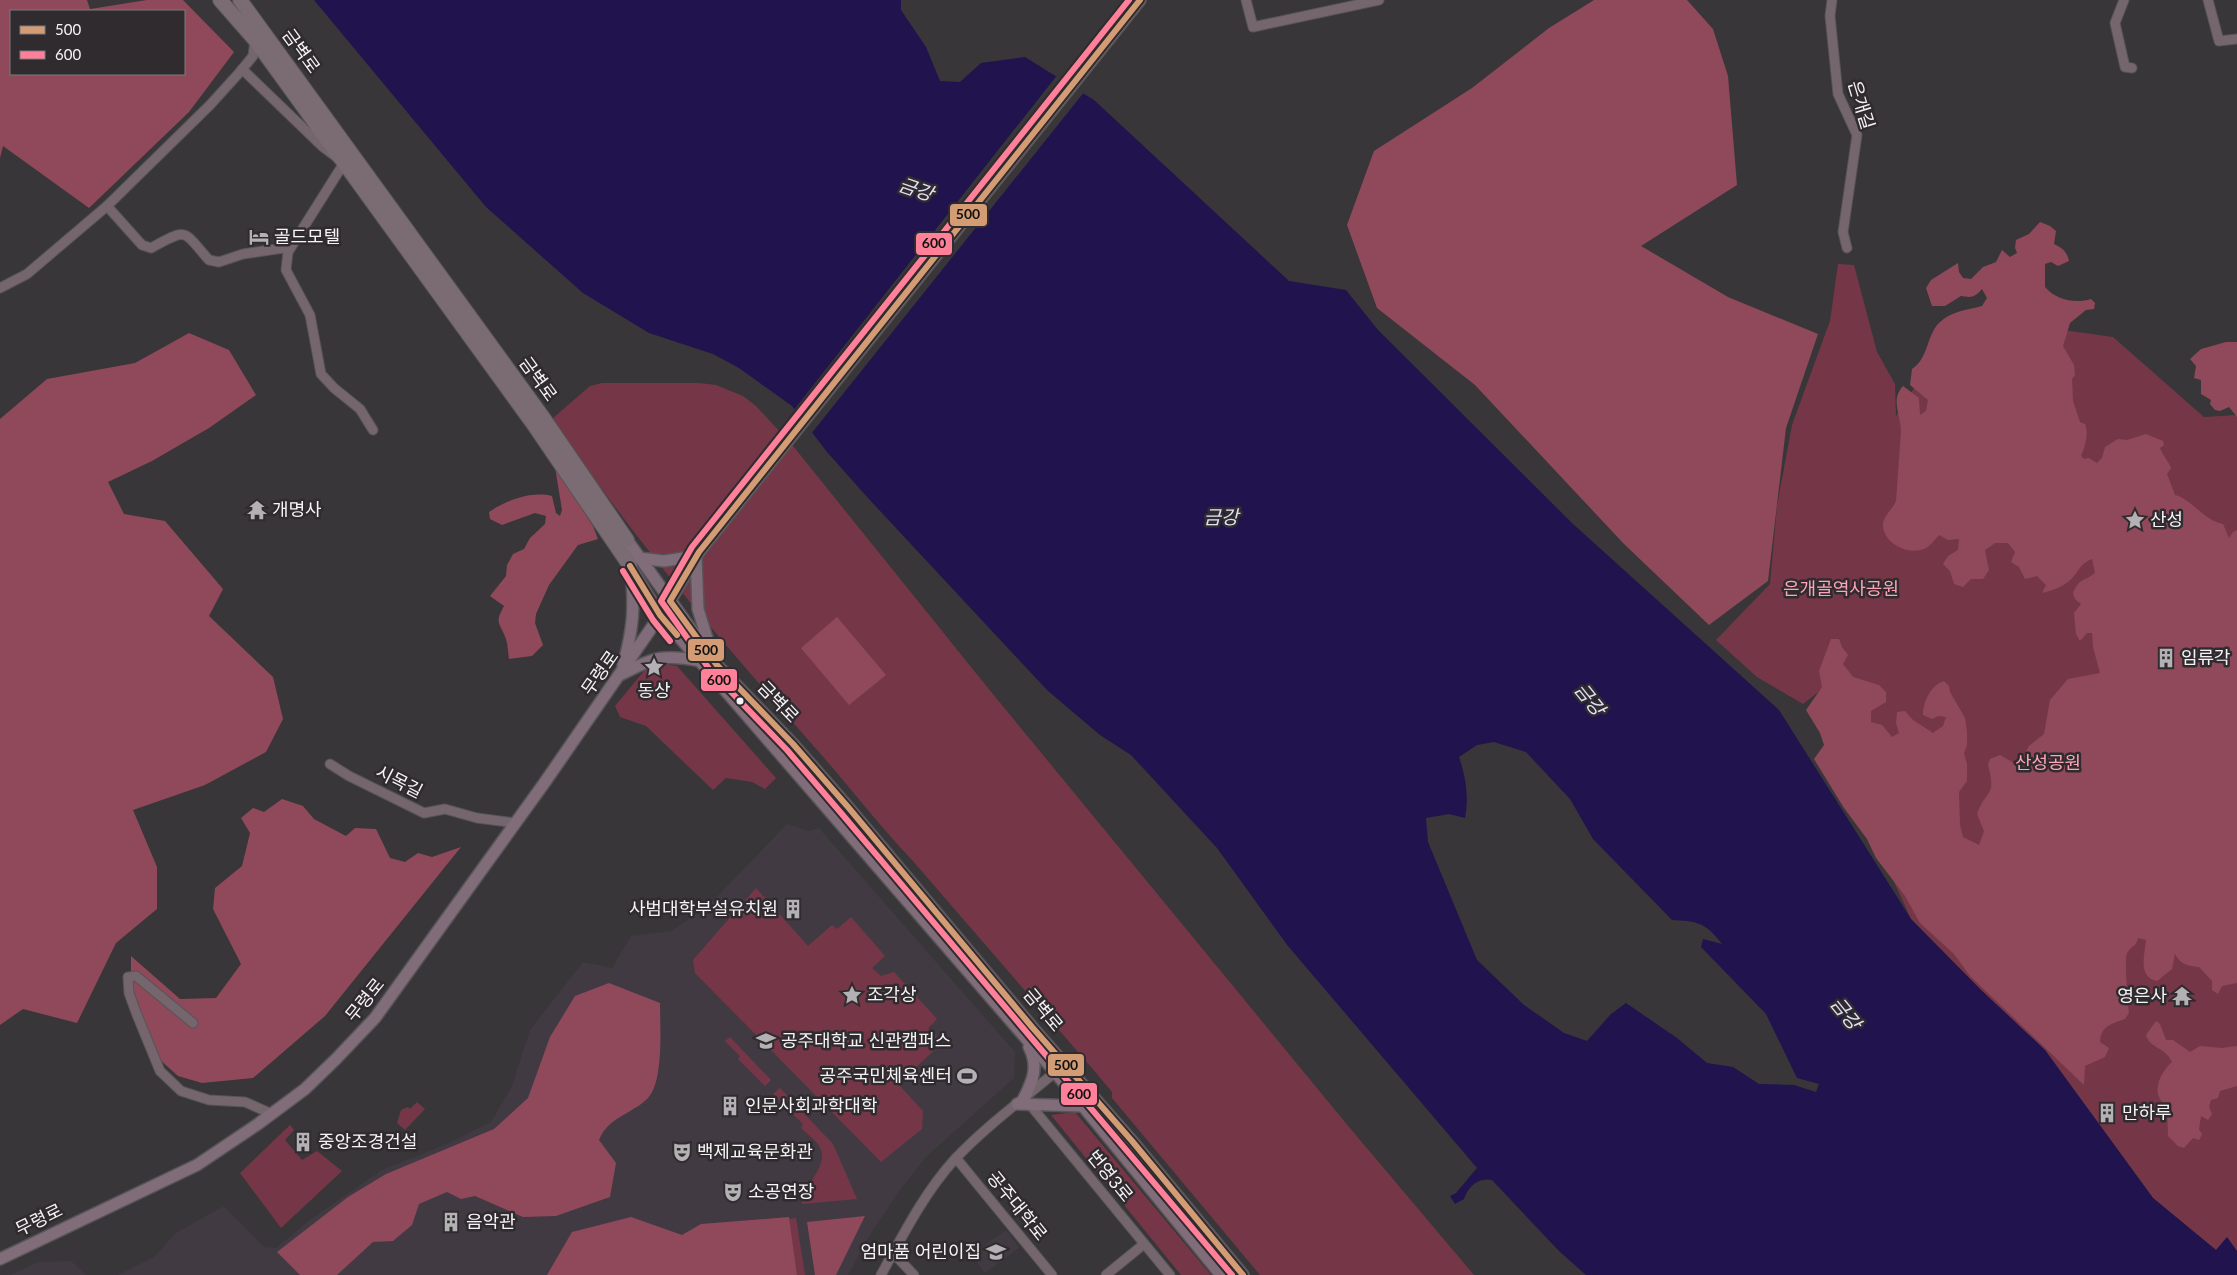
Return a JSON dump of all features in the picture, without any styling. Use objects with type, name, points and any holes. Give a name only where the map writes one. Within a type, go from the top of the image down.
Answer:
[{"type":"highway","name":"금벽로","points":[[220,0],[255,40],[635,562]]},
{"type":"highway","name":"금벽로","points":[[240,0],[542,416],[627,540]]},
{"type":"main road","name":"무령로","points":[[0,1259],[197,1165],[305,1089],[376,1018],[620,675],[670,601],[698,554],[1136,3]]},
{"type":"main road","name":"금벽로","points":[[627,540],[635,562],[660,615],[1055,1072],[1221,1275]]},
{"type":"main road","points":[[620,675],[633,617],[635,562],[664,561],[698,554],[698,609],[716,664]]},
{"type":"main road","name":"금벽로","points":[[635,562],[670,601],[716,664],[799,751],[1243,1275]]},
{"type":"main road","points":[[620,675],[648,660],[667,657],[700,661]]},
{"type":"main road","points":[[1024,1037],[1034,1057],[1035,1071],[1033,1081],[1023,1102],[1043,1106],[1082,1106]]},
{"type":"street","points":[[1246,0],[1253,27],[1378,0]]},
{"type":"street","name":"은개길","points":[[1832,0],[1830,16],[1838,94],[1857,135],[1843,232],[1847,248]]},
{"type":"street","points":[[2124,0],[2115,22],[2125,67],[2132,68]]},
{"type":"street","points":[[2208,0],[2219,41],[2237,38]]},
{"type":"street","points":[[0,288],[28,274],[107,206],[210,105],[253,56],[255,40]]},
{"type":"street","points":[[242,69],[322,147],[344,163],[288,252],[286,270],[310,316],[321,374],[334,388],[360,409],[373,430]]},
{"type":"street","points":[[107,206],[142,245],[151,248],[176,234],[187,236],[195,242],[209,260],[219,262],[243,254],[291,247]]},
{"type":"street","name":"시목길","points":[[330,764],[349,776],[424,812],[445,809],[477,818],[516,823]]},
{"type":"street","points":[[193,1023],[136,976],[128,977],[129,993],[136,1015],[160,1071],[180,1091],[209,1100],[244,1102],[272,1114]]},
{"type":"street","points":[[881,1275],[924,1199],[956,1158],[1065,1064]]},
{"type":"street","name":"번영3로","points":[[1023,1102],[1170,1275]]},
{"type":"street","name":"공주대학로","points":[[956,1158],[1052,1275]]},
{"type":"street","points":[[1106,1275],[1144,1244]]},
{"type":"street","points":[[893,1253],[914,1275]]},
{"type":"shaded area","name":"공주대학교 신관캠퍼스","points":[[787,824],[809,831],[819,828],[1015,1052],[1014,1078],[926,1157],[899,1191],[871,1233],[848,1275],[118,1275],[154,1257],[176,1233],[224,1206],[264,1247],[276,1248],[311,1219],[382,1170],[447,1144],[491,1122],[512,1086],[530,1030],[583,962],[612,968],[631,936],[672,931],[712,902]]},
{"type":"shaded area","name":"엄마품 어린이집","points":[[1006,1230],[1019,1248],[985,1273],[972,1255]]},
{"type":"shaded area","points":[[71,1261],[86,1275],[11,1275],[38,1262]]},
{"type":"green space","points":[[0,0],[87,0],[90,9],[147,0],[183,0],[234,52],[189,112],[89,208],[3,146],[0,158]]},
{"type":"green space","points":[[1594,0],[1687,0],[1713,29],[1728,76],[1737,185],[1641,246],[1728,297],[1818,334],[1786,428],[1768,581],[1709,625],[1624,544],[1475,385],[1377,308],[1347,225],[1374,151],[1472,88],[1549,28]]},
{"type":"green space","name":"산성공원","points":[[2040,222],[2056,231],[2054,244],[2064,251],[2069,261],[2058,266],[2051,262],[2045,264],[2045,287],[2055,295],[2066,300],[2079,301],[2091,299],[2095,303],[2094,309],[2086,310],[2070,323],[2063,346],[2074,365],[2075,375],[2072,379],[2073,401],[2080,422],[2085,424],[2087,432],[2081,456],[2084,459],[2089,458],[2097,463],[2102,458],[2105,447],[2118,439],[2127,440],[2146,434],[2163,441],[2164,445],[2160,448],[2171,468],[2167,474],[2175,495],[2187,501],[2216,522],[2223,524],[2229,538],[2237,530],[2237,983],[2222,986],[2218,994],[2212,990],[2212,981],[2199,967],[2185,964],[2175,954],[2172,969],[2157,981],[2151,979],[2144,970],[2146,940],[2138,938],[2126,957],[2129,1013],[2125,1019],[2111,1024],[2102,1032],[2100,1042],[2109,1048],[2105,1057],[2085,1066],[2084,1085],[1970,976],[1954,954],[1920,923],[1905,896],[1876,858],[1867,839],[1844,808],[1814,759],[1824,745],[1820,733],[1806,710],[1822,687],[1819,671],[1831,639],[1839,639],[1848,655],[1843,664],[1853,677],[1879,685],[1886,692],[1886,702],[1871,711],[1871,722],[1882,725],[1892,737],[1899,733],[1896,723],[1897,712],[1905,711],[1913,720],[1933,733],[1943,726],[1946,717],[1938,716],[1932,719],[1923,715],[1924,705],[1932,690],[1944,681],[1949,686],[1950,692],[1965,718],[1967,732],[1967,745],[1964,753],[1967,764],[1967,781],[1959,792],[1960,825],[1963,837],[1979,845],[1984,831],[1977,814],[1991,788],[1988,765],[1990,759],[2000,755],[2014,763],[2023,757],[2029,746],[2044,734],[2050,700],[2068,679],[2100,673],[2093,647],[2092,633],[2087,633],[2080,641],[2076,634],[2074,613],[2081,604],[2075,599],[2073,593],[2080,582],[2095,573],[2092,559],[2083,564],[2064,585],[2042,593],[2046,585],[2037,576],[2025,579],[2019,567],[2011,562],[2015,552],[2008,543],[1995,543],[1985,550],[1989,570],[1983,579],[1971,579],[1963,587],[1954,584],[1950,571],[1943,564],[1948,556],[1958,550],[1959,539],[1948,540],[1939,535],[1924,549],[1908,550],[1896,545],[1887,537],[1883,525],[1896,501],[1901,431],[1897,408],[1899,391],[1903,386],[1919,398],[1920,415],[1926,411],[1928,400],[1910,385],[1912,369],[1922,359],[1932,334],[1939,323],[1954,313],[1982,306],[1987,298],[1982,289],[1971,297],[1961,296],[1945,306],[1932,306],[1926,288],[1931,280],[1958,263],[1959,272],[1963,278],[1971,279],[1983,267],[1996,262],[2002,250],[2010,257],[2017,253],[2015,248],[2016,240],[2029,234]]},
{"type":"green space","name":"산성공원","points":[[1838,264],[1854,265],[1877,352],[1895,384],[1896,416],[1944,342],[2004,322],[2113,337],[2204,417],[2237,415],[2237,1251],[2227,1238],[2216,1250],[2153,1198],[2045,1050],[1981,990],[1911,919],[1860,807],[1834,680],[1803,704],[1757,677],[1716,640],[1770,584],[1777,506],[1792,425],[1830,321]]},
{"type":"green space","points":[[189,333],[229,350],[256,395],[209,428],[152,461],[108,482],[124,514],[165,521],[223,589],[209,616],[273,677],[283,719],[266,752],[205,785],[133,810],[157,867],[157,909],[116,943],[77,1023],[23,1009],[0,1025],[0,419],[47,379],[135,363]]},
{"type":"green space","points":[[2226,342],[2237,342],[2237,417],[2229,407],[2220,411],[2215,410],[2210,404],[2211,400],[2201,394],[2201,380],[2194,378],[2196,366],[2190,359],[2201,349]]},
{"type":"green space","points":[[602,383],[699,383],[716,385],[743,396],[756,406],[793,446],[992,693],[1349,1127],[1474,1275],[1260,1275],[1112,1098],[1112,1092],[1097,1074],[709,625],[612,503],[553,418],[590,386]]},
{"type":"green space","points":[[555,467],[593,526],[598,539],[578,545],[549,585],[536,614],[535,623],[543,645],[532,656],[509,659],[507,641],[499,620],[504,606],[490,596],[506,576],[507,565],[513,554],[524,549],[530,538],[545,524],[546,516],[535,513],[502,525],[490,519],[489,512],[519,498],[544,495],[552,496],[556,513],[560,516],[562,510]]},
{"type":"green space","points":[[837,617],[886,675],[849,705],[801,648]]},
{"type":"green space","points":[[658,663],[677,666],[776,778],[765,789],[752,782],[726,778],[713,790],[646,726],[620,717],[615,706],[644,671]]},
{"type":"green space","points":[[282,799],[303,806],[314,819],[346,836],[355,828],[376,829],[390,858],[405,862],[418,853],[432,857],[461,847],[325,1016],[253,1078],[202,1083],[178,1076],[159,1059],[131,990],[131,956],[180,999],[216,998],[241,964],[213,909],[215,888],[242,866],[250,833],[241,818],[253,808],[264,812]]},
{"type":"green space","points":[[756,888],[808,946],[832,925],[837,929],[851,917],[885,956],[872,968],[881,976],[894,972],[937,1019],[928,1028],[942,1043],[898,1084],[923,1111],[922,1129],[881,1162],[695,973],[693,960]]},
{"type":"green space","points":[[609,983],[660,1003],[659,1067],[653,1090],[641,1104],[608,1126],[599,1140],[616,1163],[610,1197],[556,1216],[523,1217],[475,1196],[461,1199],[447,1192],[419,1204],[412,1225],[393,1241],[373,1242],[337,1275],[300,1275],[277,1252],[348,1197],[386,1174],[494,1129],[528,1098],[550,1037],[575,996]]},
{"type":"green space","points":[[2156,1021],[2160,1024],[2166,1040],[2173,1040],[2190,1052],[2200,1046],[2222,1048],[2237,1046],[2237,1086],[2220,1091],[2218,1098],[2211,1100],[2209,1107],[2212,1114],[2208,1120],[2201,1116],[2199,1129],[2202,1134],[2199,1140],[2193,1138],[2184,1148],[2178,1146],[2168,1136],[2167,1107],[2159,1096],[2158,1084],[2160,1078],[2172,1062],[2166,1053],[2148,1040],[2146,1035]]},
{"type":"green space","points":[[730,1037],[771,1080],[765,1086],[738,1059],[740,1056],[725,1041]]},
{"type":"green space","points":[[780,1088],[833,1144],[857,1199],[802,1204],[803,1197],[820,1167],[822,1152],[818,1144],[801,1128],[803,1124],[773,1094]]},
{"type":"green space","points":[[417,1102],[425,1109],[405,1130],[397,1123],[401,1110],[408,1107],[410,1109]]},
{"type":"green space","points":[[1075,1112],[1211,1275],[1181,1275],[1051,1115]]},
{"type":"green space","points":[[290,1125],[294,1130],[285,1140],[302,1160],[317,1151],[342,1171],[281,1228],[240,1173]]},
{"type":"green space","points":[[865,1216],[836,1275],[815,1275],[807,1222]]},
{"type":"green space","points":[[631,1217],[682,1235],[701,1224],[789,1217],[797,1275],[547,1275],[572,1232]]},
{"type":"green space","points":[[796,1218],[805,1275],[797,1275],[789,1219]]},
{"type":"water","name":"금강","points":[[314,0],[901,0],[901,10],[926,47],[940,81],[960,82],[981,63],[1025,57],[1094,100],[1289,281],[1346,290],[1378,330],[1573,524],[1779,710],[1911,919],[1981,990],[2045,1050],[2153,1198],[2216,1250],[2227,1237],[2237,1251],[2237,1275],[1586,1275],[1559,1251],[1492,1180],[1478,1181],[1471,1186],[1464,1199],[1455,1204],[1450,1196],[1456,1193],[1477,1168],[1288,946],[1217,848],[1131,755],[1100,735],[1047,690],[868,498],[827,452],[792,406],[739,368],[713,354],[649,333],[583,293],[486,207]],"holes":[[[1494,742],[1526,752],[1570,799],[1593,839],[1672,920],[1701,924],[1722,944],[1703,939],[1701,947],[1766,1014],[1797,1078],[1819,1084],[1816,1092],[1794,1085],[1759,1084],[1733,1067],[1707,1063],[1677,1038],[1626,1003],[1611,1014],[1587,1041],[1564,1033],[1524,1005],[1477,960],[1428,842],[1426,818],[1449,814],[1465,818],[1466,787],[1459,757],[1477,745]]]},
{"type":"pier","points":[[1058,74],[1085,91],[811,434],[793,411]]},
{"type":"transit line","name":"600","points":[[1129,0],[692,547],[661,601],[710,670],[787,750],[1232,1275]]},
{"type":"transit line","name":"500","points":[[1140,0],[699,552],[670,601],[716,664],[793,744],[848,807],[1032,1027],[1132,1141],[1243,1275]]},
{"type":"transit line","name":"500","points":[[630,566],[660,615],[677,635]]},
{"type":"transit line","name":"600","points":[[623,571],[653,620],[670,641]]},
{"type":"place","name":"골드모텔","points":[[259,237]]},
{"type":"place","name":"개명사","points":[[257,510]]},
{"type":"place","name":"산성","points":[[2135,520]]},
{"type":"place","name":"임류각","points":[[2166,658]]},
{"type":"place","name":"동상","points":[[654,667]]},
{"type":"place","name":"사범대학부설유치원","points":[[793,909]]},
{"type":"place","name":"조각상","points":[[852,995]]},
{"type":"place","name":"영은사","points":[[2182,996]]},
{"type":"place","name":"공주대학교 신관캠퍼스","points":[[766,1041]]},
{"type":"place","name":"공주국민체육센터","points":[[967,1076]]},
{"type":"place","name":"인문사회과학대학","points":[[730,1106]]},
{"type":"place","name":"만하루","points":[[2107,1113]]},
{"type":"place","name":"중앙조경건설","points":[[303,1142]]},
{"type":"place","name":"백제교육문화관","points":[[682,1152]]},
{"type":"place","name":"소공연장","points":[[733,1192]]},
{"type":"place","name":"음악관","points":[[451,1222]]},
{"type":"place","name":"엄마품 어린이집","points":[[996,1252]]},
{"type":"park label","name":"은개골역사공원","points":[[1841,589]]}]
